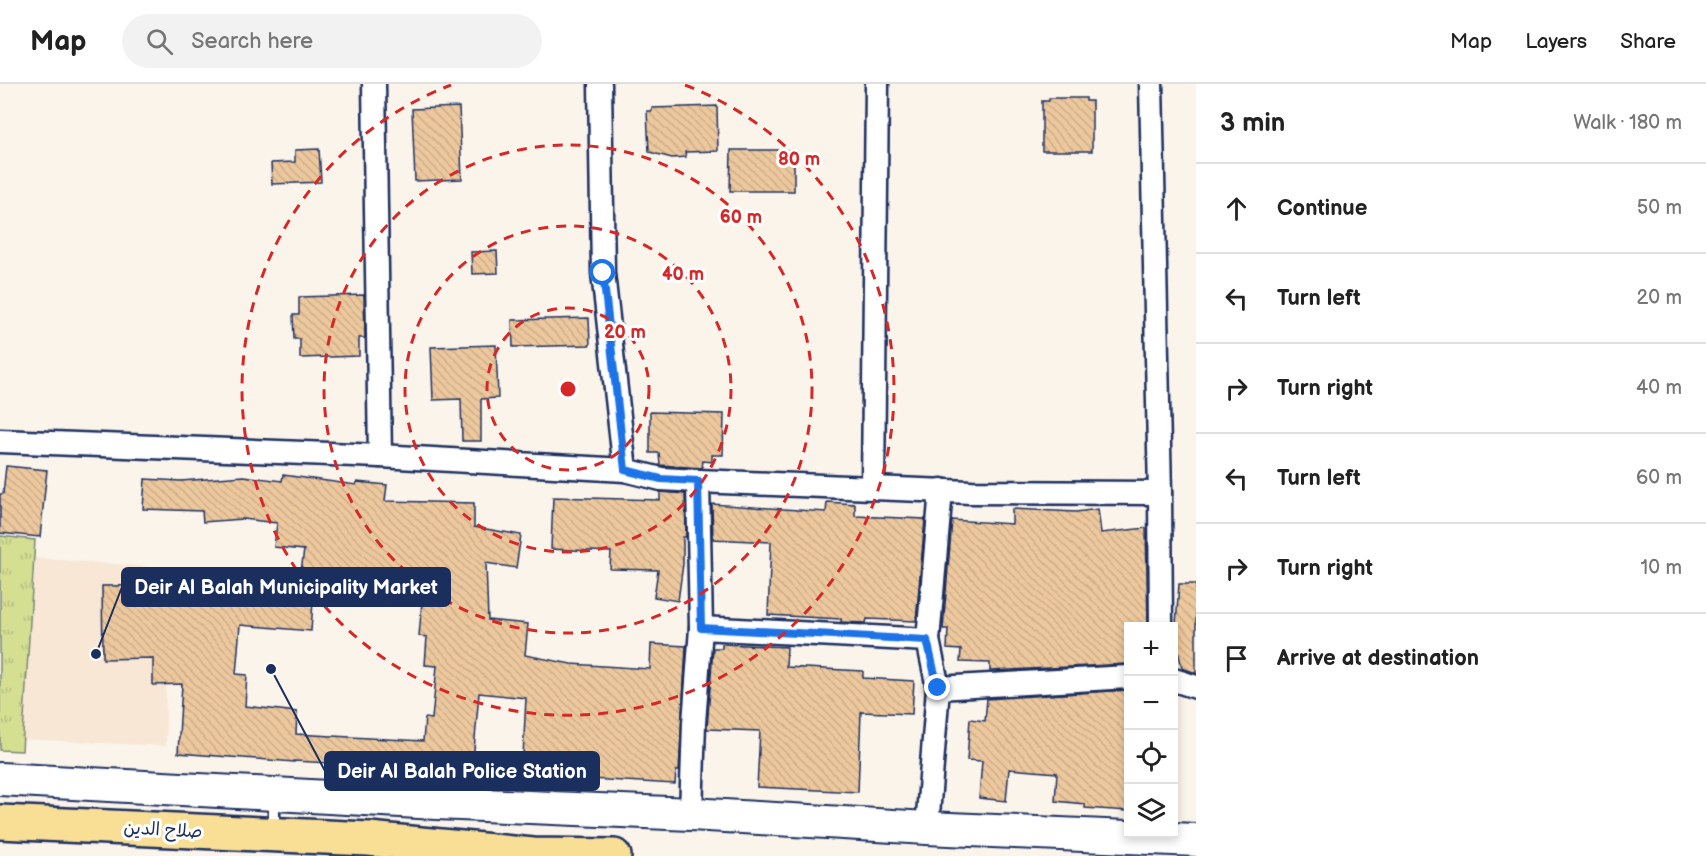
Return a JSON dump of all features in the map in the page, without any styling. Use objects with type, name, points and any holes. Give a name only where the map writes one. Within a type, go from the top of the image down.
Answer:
[{"type":"highway","name":"صلاح الدين","points":[[0,822],[369,839],[533,855],[614,856]]},
{"type":"main road","points":[[0,779],[1196,840]]},
{"type":"street","points":[[374,84],[380,456]]},
{"type":"street","points":[[600,84],[603,273],[625,470]]},
{"type":"street","points":[[873,488],[877,84]]},
{"type":"street","points":[[1151,84],[1161,622]]},
{"type":"street","points":[[0,441],[380,456],[625,470],[661,479],[698,481],[971,492],[1160,493]]},
{"type":"street","points":[[691,814],[694,723],[701,628],[698,481]]},
{"type":"street","points":[[927,828],[938,688],[927,640],[941,490]]},
{"type":"street","points":[[701,628],[927,640]]},
{"type":"street","points":[[938,688],[1124,677]]},
{"type":"street","points":[[1178,682],[1196,687]]},
{"type":"lane","points":[[274,794],[274,835]]},
{"type":"shaded area","points":[[35,558],[165,568],[166,746],[20,739]]},
{"type":"green space","points":[[0,536],[35,540],[22,751],[0,750]]},
{"type":"building","points":[[1049,98],[1086,98],[1086,101],[1092,101],[1092,151],[1042,151],[1042,101],[1049,101]]},
{"type":"building","points":[[717,106],[718,151],[685,152],[686,157],[672,158],[649,152],[647,111],[652,111],[652,108]]},
{"type":"building","points":[[459,107],[462,179],[415,181],[412,109]]},
{"type":"building","points":[[319,149],[321,182],[272,184],[271,163],[295,162],[295,150]]},
{"type":"building","points":[[731,150],[794,150],[794,191],[730,191]]},
{"type":"building","points":[[497,251],[498,273],[472,274],[471,252]]},
{"type":"building","points":[[364,295],[365,338],[359,338],[359,356],[300,358],[300,339],[294,339],[293,315],[299,315],[299,297]]},
{"type":"building","points":[[589,318],[590,345],[513,347],[512,320]]},
{"type":"building","points":[[496,345],[498,398],[481,399],[481,441],[462,441],[461,399],[433,400],[431,347]]},
{"type":"building","points":[[650,412],[724,414],[723,455],[712,455],[712,462],[703,461],[702,468],[660,465],[659,453],[650,453]]},
{"type":"building","points":[[6,466],[47,470],[40,537],[0,533],[0,494],[3,494]]},
{"type":"building","points":[[283,475],[356,485],[357,482],[387,485],[385,501],[474,503],[474,527],[521,535],[516,568],[486,563],[488,620],[528,624],[525,655],[571,664],[650,669],[651,644],[686,646],[679,771],[676,771],[675,784],[522,775],[526,698],[479,693],[472,773],[178,753],[182,684],[153,685],[153,658],[103,659],[102,586],[190,585],[190,582],[234,586],[233,596],[313,601],[311,631],[240,625],[236,674],[247,675],[245,706],[297,712],[296,734],[423,741],[425,718],[432,719],[437,666],[425,665],[427,637],[419,636],[424,578],[363,575],[363,581],[300,578],[304,550],[274,547],[277,523],[243,519],[203,522],[202,511],[143,509],[145,479],[181,481],[243,476],[282,481]]},
{"type":"building","points":[[660,492],[685,494],[686,537],[683,537],[683,564],[678,601],[654,597],[658,570],[610,569],[611,552],[551,549],[553,497],[660,500]]},
{"type":"building","points":[[827,502],[855,504],[855,516],[925,519],[916,621],[867,619],[866,623],[841,622],[841,619],[768,615],[771,542],[713,539],[712,504],[826,512]]},
{"type":"building","points":[[1012,509],[1076,512],[1098,509],[1101,533],[1146,528],[1148,622],[1124,622],[1124,664],[990,671],[990,663],[960,662],[961,650],[947,649],[948,629],[943,629],[952,520],[1012,524]]},
{"type":"building","points":[[1179,584],[1196,584],[1196,673],[1182,668],[1178,651],[1178,622],[1176,622]]},
{"type":"building","points":[[722,644],[787,647],[786,667],[863,671],[863,678],[914,681],[912,714],[861,712],[858,792],[757,787],[760,731],[707,729],[713,648],[722,648]]},
{"type":"building","points":[[1124,690],[1124,811],[1085,808],[1085,804],[1055,801],[1057,773],[1009,769],[1006,801],[979,798],[982,761],[967,760],[970,719],[985,721],[987,699]]},
{"type":"place","name":"Deir Al Balah Municipality Market","points":[[96,654]]},
{"type":"place","name":"Deir Al Balah Police Station","points":[[271,669]]},
{"type":"route","points":[[603,273],[625,470],[661,479],[698,481],[701,628],[927,640],[938,688]]}]
